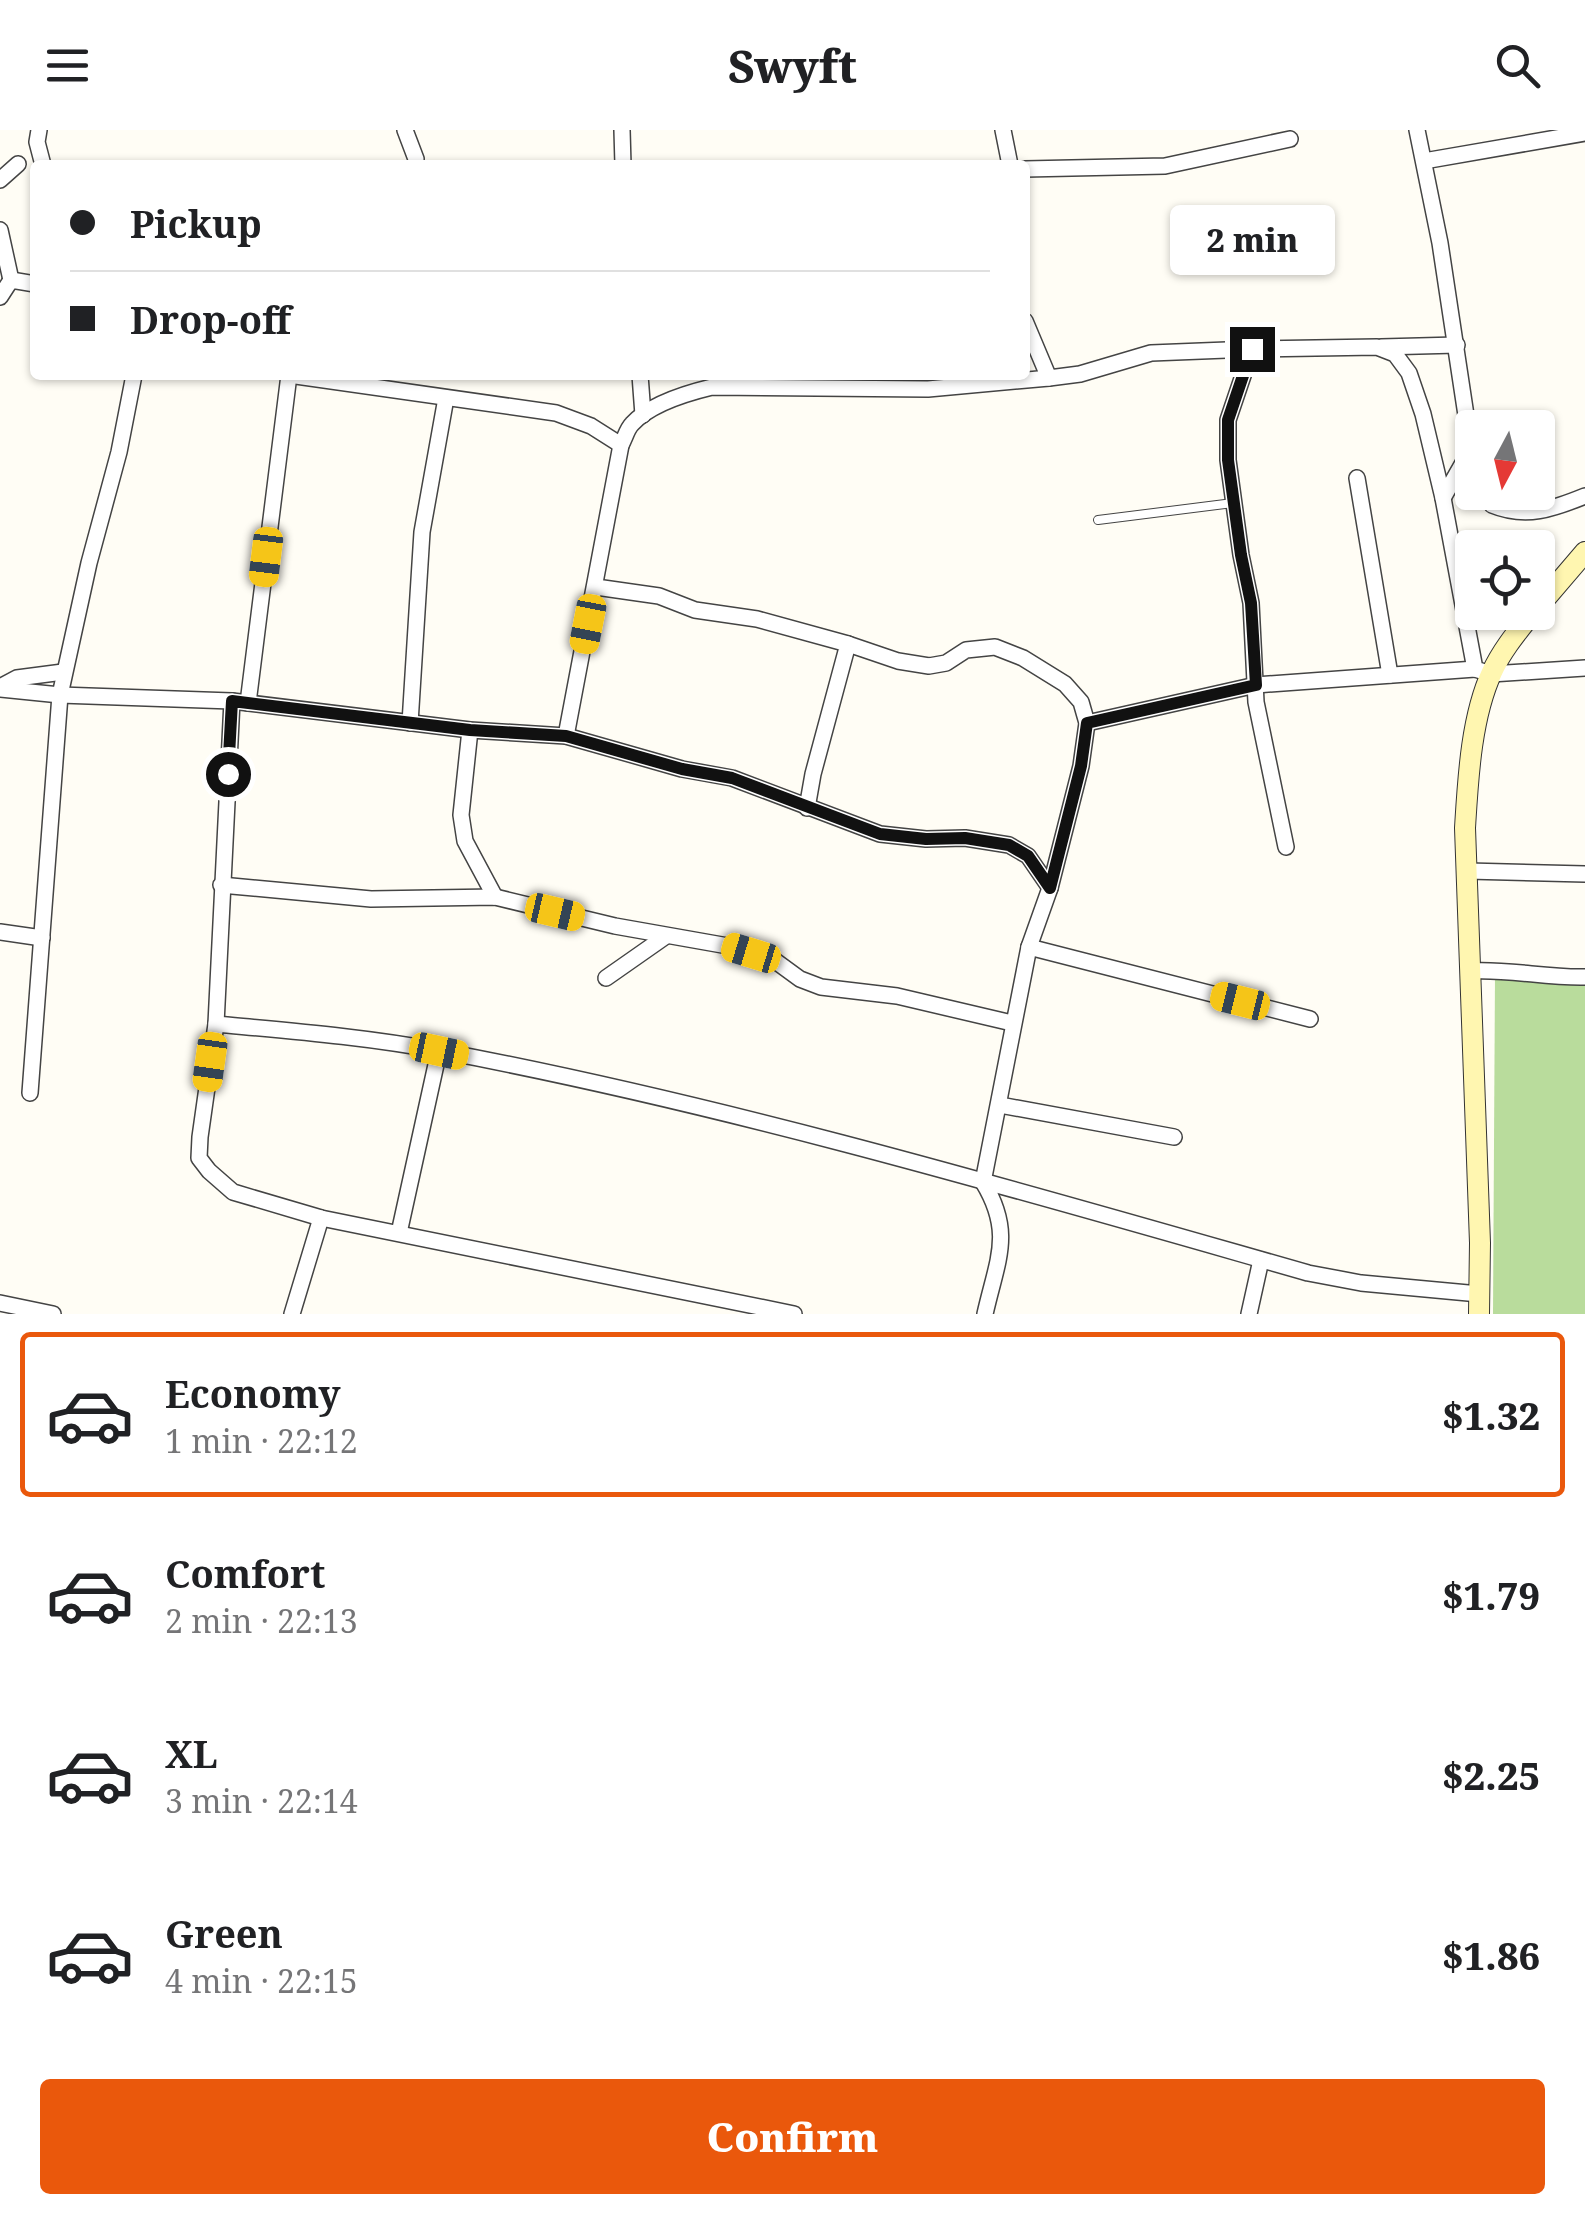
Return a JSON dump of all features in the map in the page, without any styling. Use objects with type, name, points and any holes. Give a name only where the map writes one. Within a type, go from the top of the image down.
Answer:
[{"type":"street","points":[[39,130],[37,142],[42,160]]},
{"type":"street","points":[[405,130],[416,159]]},
{"type":"street","points":[[622,130],[623,160]]},
{"type":"street","points":[[1003,130],[1009,160]]},
{"type":"street","points":[[1417,130],[1466,410]]},
{"type":"street","points":[[1424,161],[1585,132]]},
{"type":"street","points":[[1030,169],[1165,166],[1290,138]]},
{"type":"street","points":[[0,180],[18,164]]},
{"type":"street","points":[[0,230],[11,280],[0,296]]},
{"type":"street","points":[[11,280],[30,283]]},
{"type":"street","points":[[1030,333],[1049,378]]},
{"type":"street","points":[[1030,380],[1080,374],[1151,353],[1457,344]]},
{"type":"street","points":[[216,1024],[439,1051],[639,1093],[983,1182],[1260,1260],[1361,1284],[1479,1304],[1465,828],[1468,772],[1483,671],[1423,414],[1409,374],[1395,354],[1377,347]]},
{"type":"street","points":[[1252,349],[1228,420],[1228,460],[1251,603],[1256,702],[1286,847]]},
{"type":"street","points":[[30,1093],[60,695],[133,380]]},
{"type":"street","points":[[288,380],[240,702],[222,885],[216,1024],[200,1158],[233,1192],[321,1218],[794,1314]]},
{"type":"street","points":[[323,380],[556,413],[591,426],[622,445]]},
{"type":"street","points":[[566,736],[622,445],[637,420],[640,380]]},
{"type":"street","points":[[591,426],[637,420],[687,393],[712,386],[928,389],[1027,380]]},
{"type":"street","points":[[410,723],[422,532],[446,398]]},
{"type":"street","points":[[1357,478],[1390,675]]},
{"type":"street","points":[[1443,498],[1455,479]]},
{"type":"street","points":[[1555,506],[1585,496]]},
{"type":"street","points":[[1503,510],[1543,510]]},
{"type":"street","points":[[1555,586],[1585,552]]},
{"type":"street","points":[[596,586],[658,596],[695,610],[757,619],[898,661],[929,666],[946,663],[966,650],[995,647],[1024,658],[1065,684],[1081,702],[1087,723],[1081,766],[1050,888],[1029,947],[983,1182],[998,1206],[1003,1232],[986,1314]]},
{"type":"street","points":[[1483,671],[1518,630]]},
{"type":"street","points":[[807,808],[812,774],[848,644]]},
{"type":"street","points":[[1087,723],[1256,685],[1390,675],[1585,668]]},
{"type":"street","points":[[0,670],[25,677],[42,693]]},
{"type":"street","points":[[0,688],[25,677],[64,672]]},
{"type":"street","points":[[0,688],[60,695],[240,702],[470,730],[566,736],[682,769],[732,778],[880,834],[965,838],[1009,845],[1028,856],[1050,888]]},
{"type":"street","points":[[470,730],[461,815],[465,841],[495,897]]},
{"type":"street","points":[[1468,871],[1585,874]]},
{"type":"street","points":[[222,885],[371,898],[495,897],[728,946],[774,960],[800,979],[821,987],[897,996],[1012,1022]]},
{"type":"street","points":[[0,932],[42,938]]},
{"type":"street","points":[[606,978],[666,936]]},
{"type":"street","points":[[1029,947],[1310,1019]]},
{"type":"street","points":[[1472,971],[1585,977]]},
{"type":"street","points":[[399,1234],[439,1051]]},
{"type":"street","points":[[1000,1105],[1174,1137]]},
{"type":"street","points":[[292,1314],[321,1218]]},
{"type":"street","points":[[1249,1314],[1260,1260]]},
{"type":"street","points":[[0,1303],[53,1314]]},
{"type":"lane","points":[[1098,520],[1234,502]]},
{"type":"green space","points":[[1495,975],[1585,984],[1585,1314],[1493,1314]]},
{"type":"route","points":[[228,774],[232,701],[470,730],[566,736],[682,769],[732,778],[880,834],[965,838],[1009,845],[1028,856],[1050,888],[1081,766],[1087,723],[1256,685],[1251,603],[1228,460],[1228,420],[1252,349]]}]
